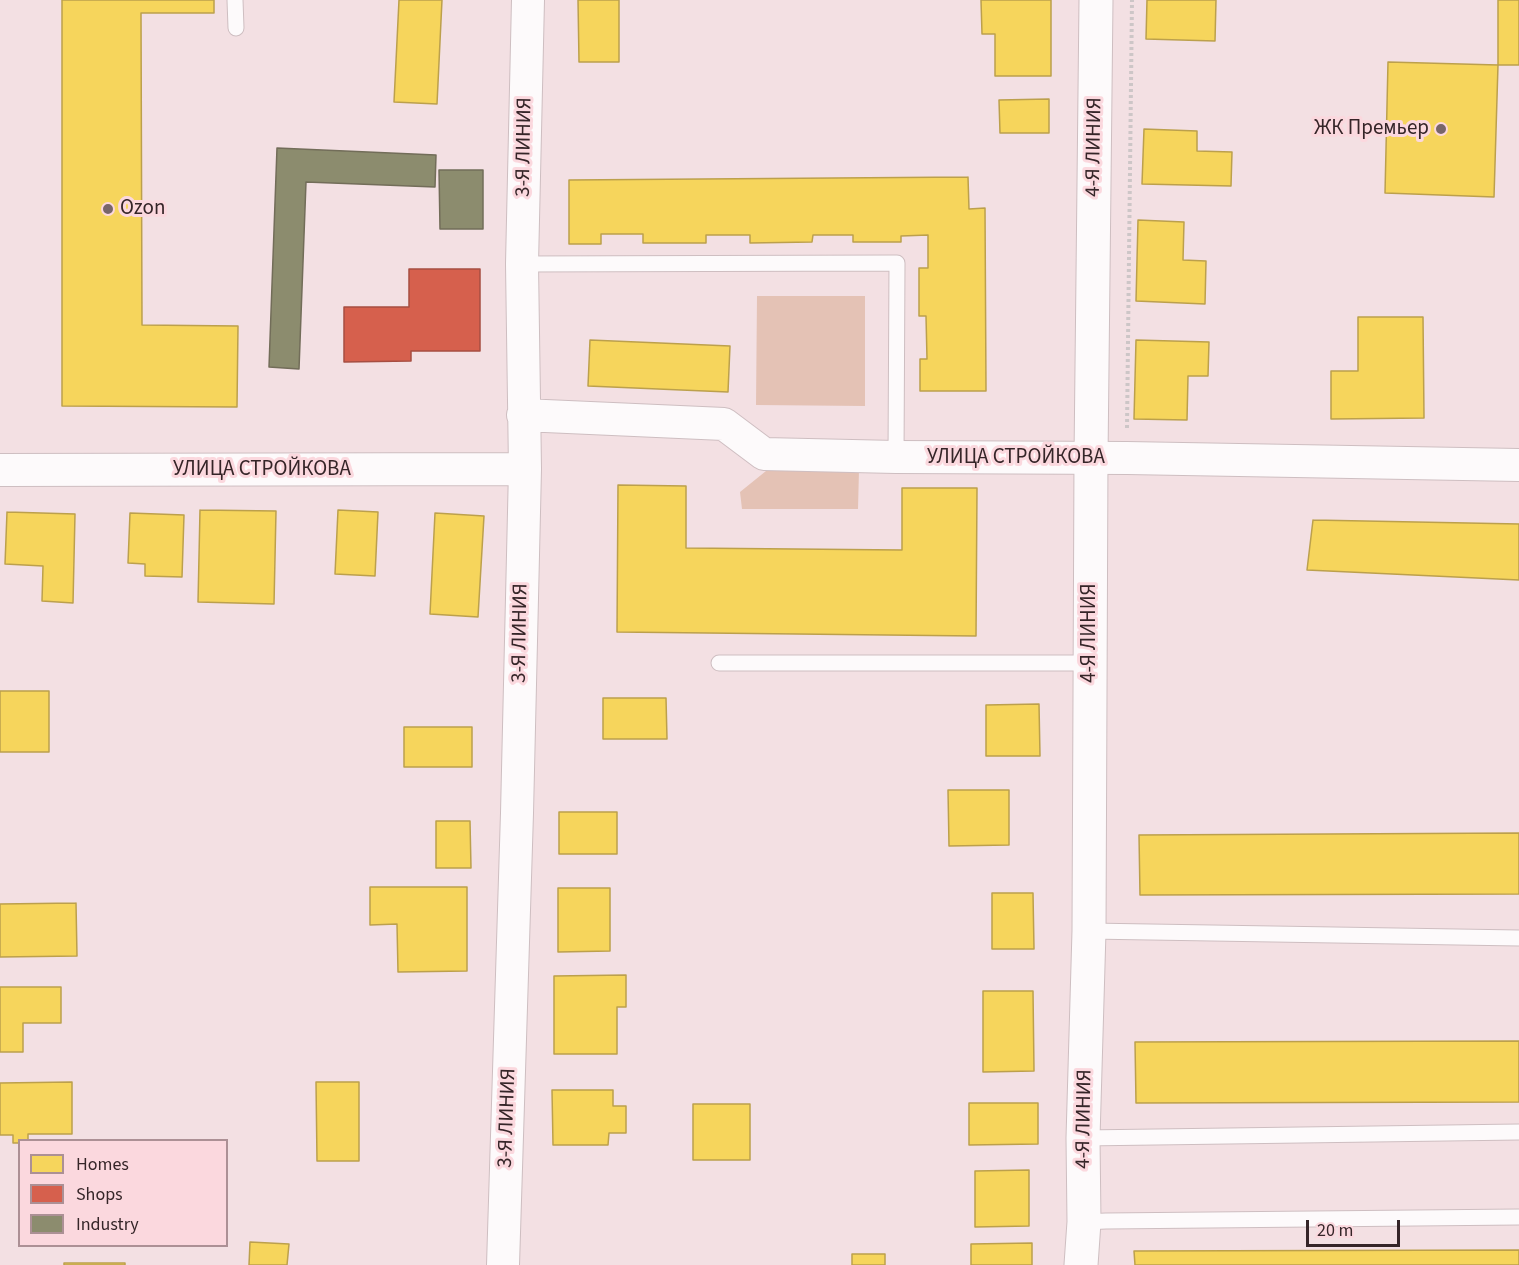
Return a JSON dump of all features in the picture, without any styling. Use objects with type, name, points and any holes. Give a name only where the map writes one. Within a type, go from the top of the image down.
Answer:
[{"type":"street","name":"3-Я ЛИНИЯ","points":[[503,1265],[517,824],[525,469],[522,264],[528,0]]},
{"type":"street","name":"4-Я ЛИНИЯ","points":[[1081,1265],[1084,1222],[1083,1138],[1089,931],[1096,0]]},
{"type":"street","name":"УЛИЦА СТРОЙКОВА","points":[[523,415],[724,424],[764,454],[1519,465]]},
{"type":"street","name":"УЛИЦА СТРОЙКОВА","points":[[0,470],[525,469]]},
{"type":"lane","points":[[235,0],[236,28]]},
{"type":"lane","points":[[522,264],[897,263],[896,457]]},
{"type":"lane","points":[[719,663],[1090,663]]},
{"type":"lane","points":[[1089,931],[1519,938]]},
{"type":"lane","points":[[1083,1138],[1519,1132]]},
{"type":"lane","points":[[1084,1222],[1519,1217]]},
{"type":"shaded area","points":[[757,296],[865,296],[865,406],[756,405]]},
{"type":"shaded area","points":[[859,470],[858,509],[742,509],[740,492],[766,471]]},
{"type":"building: Homes","points":[[62,0],[214,0],[214,13],[141,13],[142,325],[238,326],[237,407],[62,406]]},
{"type":"building: Homes","points":[[399,0],[442,0],[437,104],[394,102]]},
{"type":"building: Homes","points":[[578,0],[619,0],[619,62],[579,62]]},
{"type":"building: Homes","points":[[981,0],[1051,0],[1051,76],[995,76],[995,34],[982,34]]},
{"type":"building: Homes","points":[[1147,0],[1216,0],[1215,41],[1146,39]]},
{"type":"building: Homes","points":[[1498,0],[1519,0],[1519,65],[1498,65]]},
{"type":"building: Homes","name":"ЖК Премьер","points":[[1388,62],[1498,65],[1494,197],[1385,193]]},
{"type":"building: Homes","points":[[1049,99],[1049,133],[1000,133],[999,100]]},
{"type":"building: Homes","points":[[1144,129],[1197,131],[1197,151],[1232,152],[1231,186],[1142,184]]},
{"type":"building: Homes","points":[[968,177],[969,209],[985,208],[986,391],[920,391],[920,359],[927,359],[926,316],[919,316],[919,268],[928,268],[928,235],[901,236],[901,242],[853,242],[853,235],[813,235],[812,242],[750,243],[750,235],[706,235],[706,243],[643,243],[643,234],[601,234],[601,244],[569,244],[569,180]]},
{"type":"building: Homes","points":[[1138,220],[1184,222],[1183,260],[1206,261],[1205,304],[1136,301]]},
{"type":"building: Homes","points":[[1358,317],[1423,317],[1424,418],[1331,419],[1331,371],[1358,371]]},
{"type":"building: Homes","points":[[590,340],[730,346],[728,392],[588,386]]},
{"type":"building: Homes","points":[[1136,340],[1209,342],[1208,376],[1188,376],[1187,420],[1134,419]]},
{"type":"building: Homes","points":[[618,485],[686,486],[686,548],[902,550],[902,488],[977,488],[976,636],[617,632]]},
{"type":"building: Homes","points":[[200,510],[276,511],[274,604],[198,602]]},
{"type":"building: Homes","points":[[338,510],[378,512],[375,576],[335,574]]},
{"type":"building: Homes","points":[[7,512],[75,514],[73,603],[42,601],[43,566],[5,564]]},
{"type":"building: Homes","points":[[130,513],[184,515],[182,577],[145,576],[145,564],[128,563]]},
{"type":"building: Homes","points":[[435,513],[484,516],[478,617],[430,614]]},
{"type":"building: Homes","points":[[1313,520],[1519,524],[1519,580],[1307,570]]},
{"type":"building: Homes","points":[[0,691],[49,691],[49,752],[0,752]]},
{"type":"building: Homes","points":[[603,698],[666,698],[667,739],[603,739]]},
{"type":"building: Homes","points":[[1039,704],[1040,756],[986,756],[986,705]]},
{"type":"building: Homes","points":[[404,727],[472,727],[472,767],[404,767]]},
{"type":"building: Homes","points":[[948,790],[1009,790],[1009,845],[949,846]]},
{"type":"building: Homes","points":[[559,812],[617,812],[617,854],[559,854]]},
{"type":"building: Homes","points":[[436,821],[470,821],[471,868],[436,868]]},
{"type":"building: Homes","points":[[1519,833],[1519,894],[1140,895],[1139,835]]},
{"type":"building: Homes","points":[[370,887],[467,887],[467,971],[398,972],[397,924],[370,925]]},
{"type":"building: Homes","points":[[558,888],[610,888],[610,951],[558,952]]},
{"type":"building: Homes","points":[[992,893],[1033,893],[1034,949],[992,949]]},
{"type":"building: Homes","points":[[76,903],[77,956],[0,957],[0,904]]},
{"type":"building: Homes","points":[[626,975],[626,1007],[617,1007],[617,1054],[554,1054],[554,976]]},
{"type":"building: Homes","points":[[0,987],[61,987],[61,1023],[23,1023],[23,1052],[0,1052]]},
{"type":"building: Homes","points":[[983,991],[1033,991],[1034,1071],[983,1072]]},
{"type":"building: Homes","points":[[1519,1041],[1519,1102],[1136,1103],[1135,1042]]},
{"type":"building: Homes","points":[[72,1082],[72,1134],[28,1134],[28,1139],[18,1139],[18,1143],[13,1143],[13,1135],[0,1135],[0,1083]]},
{"type":"building: Homes","points":[[316,1082],[359,1082],[359,1161],[317,1161]]},
{"type":"building: Homes","points":[[552,1090],[613,1090],[613,1106],[626,1106],[626,1133],[609,1133],[608,1145],[553,1145]]},
{"type":"building: Homes","points":[[969,1103],[1038,1103],[1038,1144],[969,1145]]},
{"type":"building: Homes","points":[[693,1104],[750,1104],[750,1160],[693,1160]]},
{"type":"building: Homes","points":[[1029,1170],[1029,1226],[975,1227],[975,1171]]},
{"type":"building: Homes","points":[[250,1242],[289,1244],[287,1265],[249,1265]]},
{"type":"building: Homes","points":[[1032,1243],[1032,1265],[971,1265],[971,1244]]},
{"type":"building: Homes","points":[[1519,1250],[1519,1265],[1135,1265],[1134,1251]]},
{"type":"building: Homes","points":[[852,1254],[885,1254],[885,1265],[852,1265]]},
{"type":"building: Homes","points":[[64,1263],[125,1263],[125,1265],[64,1265]]},
{"type":"building: Shops","points":[[409,269],[480,269],[480,351],[411,351],[411,361],[344,362],[344,307],[409,307]]},
{"type":"building: Industry","points":[[277,148],[436,155],[435,187],[306,182],[299,369],[269,367]]},
{"type":"building: Industry","points":[[439,170],[483,170],[483,229],[440,229]]},
{"type":"place","name":"ЖК Премьер","points":[[1441,129]]},
{"type":"place","name":"Ozon","points":[[108,209]]}]
